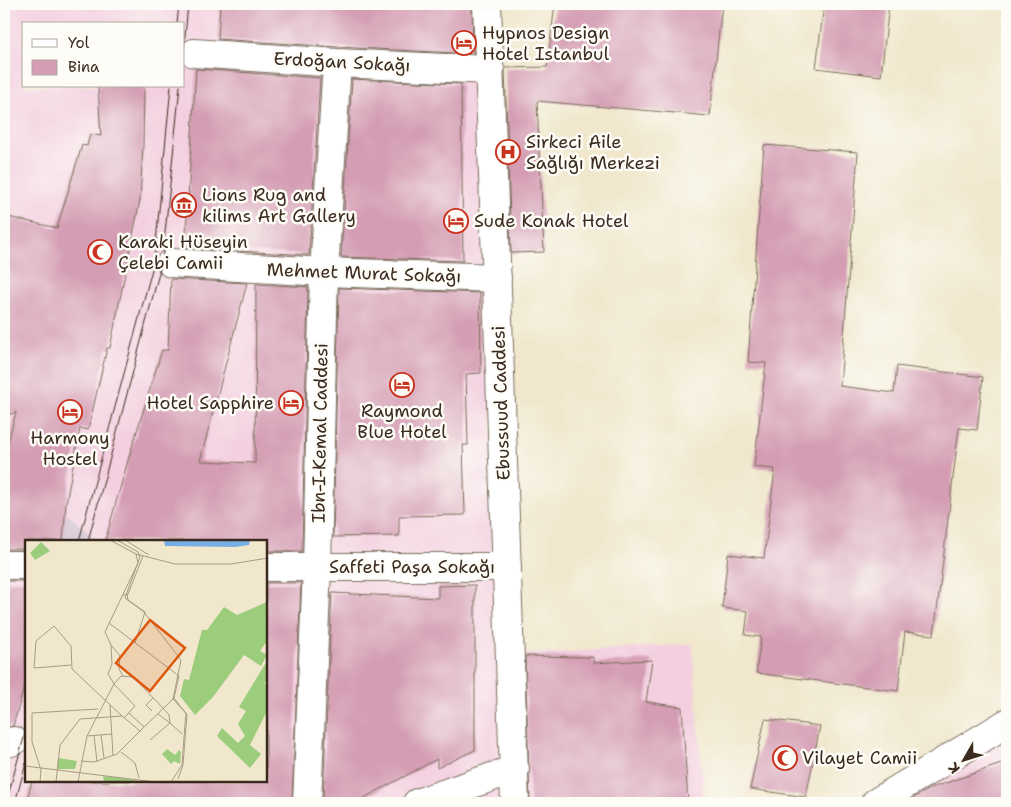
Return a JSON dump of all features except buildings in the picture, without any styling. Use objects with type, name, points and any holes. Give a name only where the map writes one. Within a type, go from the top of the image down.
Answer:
[{"type":"street","name":"Ebussuud Caddesi","points":[[486,4],[490,70],[515,803]]},
{"type":"street","name":"Erdoğan Sokağı","points":[[194,53],[337,63],[490,70]]},
{"type":"street","name":"Ibn-I-Kemal Caddesi","points":[[307,803],[317,567],[324,272],[337,63]]},
{"type":"street","name":"Mehmet Murat Sokağı","points":[[171,263],[324,272],[497,278]]},
{"type":"street","points":[[4,565],[25,565]]},
{"type":"street","name":"Saffeti Paşa Sokağı","points":[[268,567],[507,567]]},
{"type":"street","points":[[875,803],[1007,722]]},
{"type":"street","points":[[417,803],[515,769]]},
{"type":"shaded area","points":[[4,4],[480,4],[503,803],[4,803]]},
{"type":"shaded area","points":[[4,458],[97,540],[55,540],[4,495]]},
{"type":"shaded area","points":[[692,644],[703,803],[521,803],[520,655]]},
{"type":"shaded area","points":[[1007,728],[1007,803],[885,803]]},
{"type":"tram line","points":[[177,22],[179,4]]},
{"type":"tram line","points":[[185,36],[188,4]]},
{"type":"tram line","points":[[79,540],[154,262],[171,88]]},
{"type":"tram line","points":[[88,540],[162,262],[180,88]]},
{"type":"tram line","points":[[6,803],[25,734]]},
{"type":"tram line","points":[[15,803],[25,767]]},
{"type":"place","name":"Hypnos Design Hotel Istanbul","points":[[464,43]]},
{"type":"place","name":"Sirkeci Aile Sağlığı Merkezi","points":[[508,152]]},
{"type":"place","name":"Lions Rug and kilims Art Gallery","points":[[184,205]]},
{"type":"place","name":"Sude Konak Hotel","points":[[456,221]]},
{"type":"place","name":"Karaki Hüseyin Çelebi Camii","points":[[100,252]]},
{"type":"place","name":"Raymond Blue Hotel","points":[[402,385]]},
{"type":"place","name":"Hotel Sapphire","points":[[291,403]]},
{"type":"place","name":"Harmony Hostel","points":[[70,412]]},
{"type":"place","name":"Vilayet Camii","points":[[785,758]]}]
